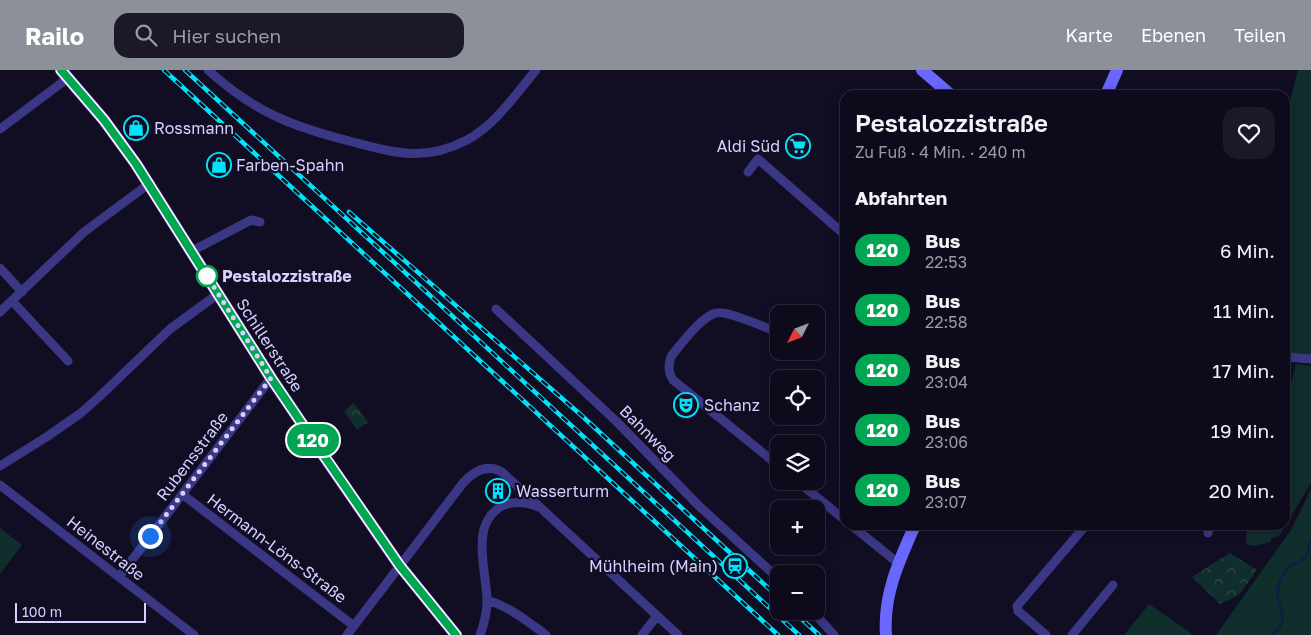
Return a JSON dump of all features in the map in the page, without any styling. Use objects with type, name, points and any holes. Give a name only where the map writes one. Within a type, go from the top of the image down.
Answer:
[{"type":"main road","points":[[922,70],[944,90]]},
{"type":"main road","points":[[1108,90],[1117,70]]},
{"type":"main road","name":"Schillerstraße","points":[[64,74],[109,127],[150,183],[271,378],[400,566],[456,635]]},
{"type":"main road","points":[[886,635],[888,597],[898,563],[913,530]]},
{"type":"street","points":[[208,70],[239,96],[284,121],[332,137],[386,151],[408,154],[439,151],[458,144],[474,135],[498,116],[536,70]]},
{"type":"street","points":[[0,129],[64,74]]},
{"type":"street","points":[[748,172],[758,159],[840,232]]},
{"type":"street","points":[[0,312],[84,232],[150,183]]},
{"type":"street","points":[[192,251],[251,220],[260,222]]},
{"type":"street","points":[[0,268],[22,292]]},
{"type":"street","points":[[0,466],[48,436],[81,412],[166,333],[218,294]]},
{"type":"street","points":[[12,302],[68,361]]},
{"type":"street","name":"Bahnweg","points":[[496,309],[616,421],[694,502],[770,571]]},
{"type":"street","points":[[770,329],[727,314],[717,313],[706,318],[672,355],[669,361],[670,374],[673,380],[770,459]]},
{"type":"street","points":[[1290,357],[1311,359]]},
{"type":"street","name":"Rubensstraße","points":[[119,577],[271,378]]},
{"type":"street","points":[[347,635],[463,483],[478,470],[490,468],[498,470],[547,513],[678,635]]},
{"type":"street","name":"Heinestraße","points":[[0,485],[194,635]]},
{"type":"street","points":[[808,490],[840,516]]},
{"type":"street","name":"Hermann-Löns-Straße","points":[[182,494],[354,626]]},
{"type":"street","points":[[480,635],[484,624],[487,600],[482,550],[489,518],[498,509],[515,503],[535,506],[547,513]]},
{"type":"street","points":[[857,530],[898,563]]},
{"type":"street","points":[[1046,635],[1018,611],[1017,606],[1082,530]]},
{"type":"street","points":[[1072,635],[1113,585]]},
{"type":"street","points":[[487,600],[513,611],[546,635]]},
{"type":"street","points":[[642,635],[657,616]]},
{"type":"street","points":[[820,620],[834,635]]},
{"type":"green space","points":[[1298,70],[1311,70],[1311,355],[1290,357],[1290,101]]},
{"type":"green space","points":[[1296,364],[1311,366],[1311,483],[1290,518],[1290,387]]},
{"type":"green space","points":[[354,403],[368,422],[357,430],[344,411]]},
{"type":"green space","points":[[1311,489],[1311,635],[1216,635],[1291,530]]},
{"type":"green space","points":[[0,528],[22,545],[0,574]]},
{"type":"green space","points":[[1247,530],[1283,530],[1279,536],[1271,539],[1271,542],[1253,546],[1246,544]]},
{"type":"green space","points":[[1230,553],[1257,570],[1239,595],[1220,604],[1192,577]]},
{"type":"green space","points":[[1149,604],[1191,633],[1191,635],[1124,635]]},
{"type":"waterway","points":[[1273,635],[1279,628],[1283,616],[1277,595],[1281,578],[1289,567],[1304,559],[1311,540]]},
{"type":"railway","points":[[164,70],[778,635]]},
{"type":"railway","points":[[185,70],[799,635]]},
{"type":"railway","points":[[349,212],[581,415],[770,590]]},
{"type":"railway","points":[[803,620],[819,635]]},
{"type":"bus line","name":"120","points":[[61,70],[104,120],[150,183],[271,378],[400,566],[456,635]]},
{"type":"place","name":"Rossmann","points":[[136,128]]},
{"type":"place","name":"Aldi Süd","points":[[798,146]]},
{"type":"place","name":"Farben-Spahn","points":[[219,165]]},
{"type":"place","name":"Pestalozzistraße","points":[[207,276]]},
{"type":"place","name":"Schanz","points":[[686,405]]},
{"type":"place","name":"Wasserturm","points":[[498,491]]},
{"type":"place","name":"Mühlheim (Main)","points":[[735,566]]},
{"type":"route","points":[[150,536],[271,378],[207,276]]}]
